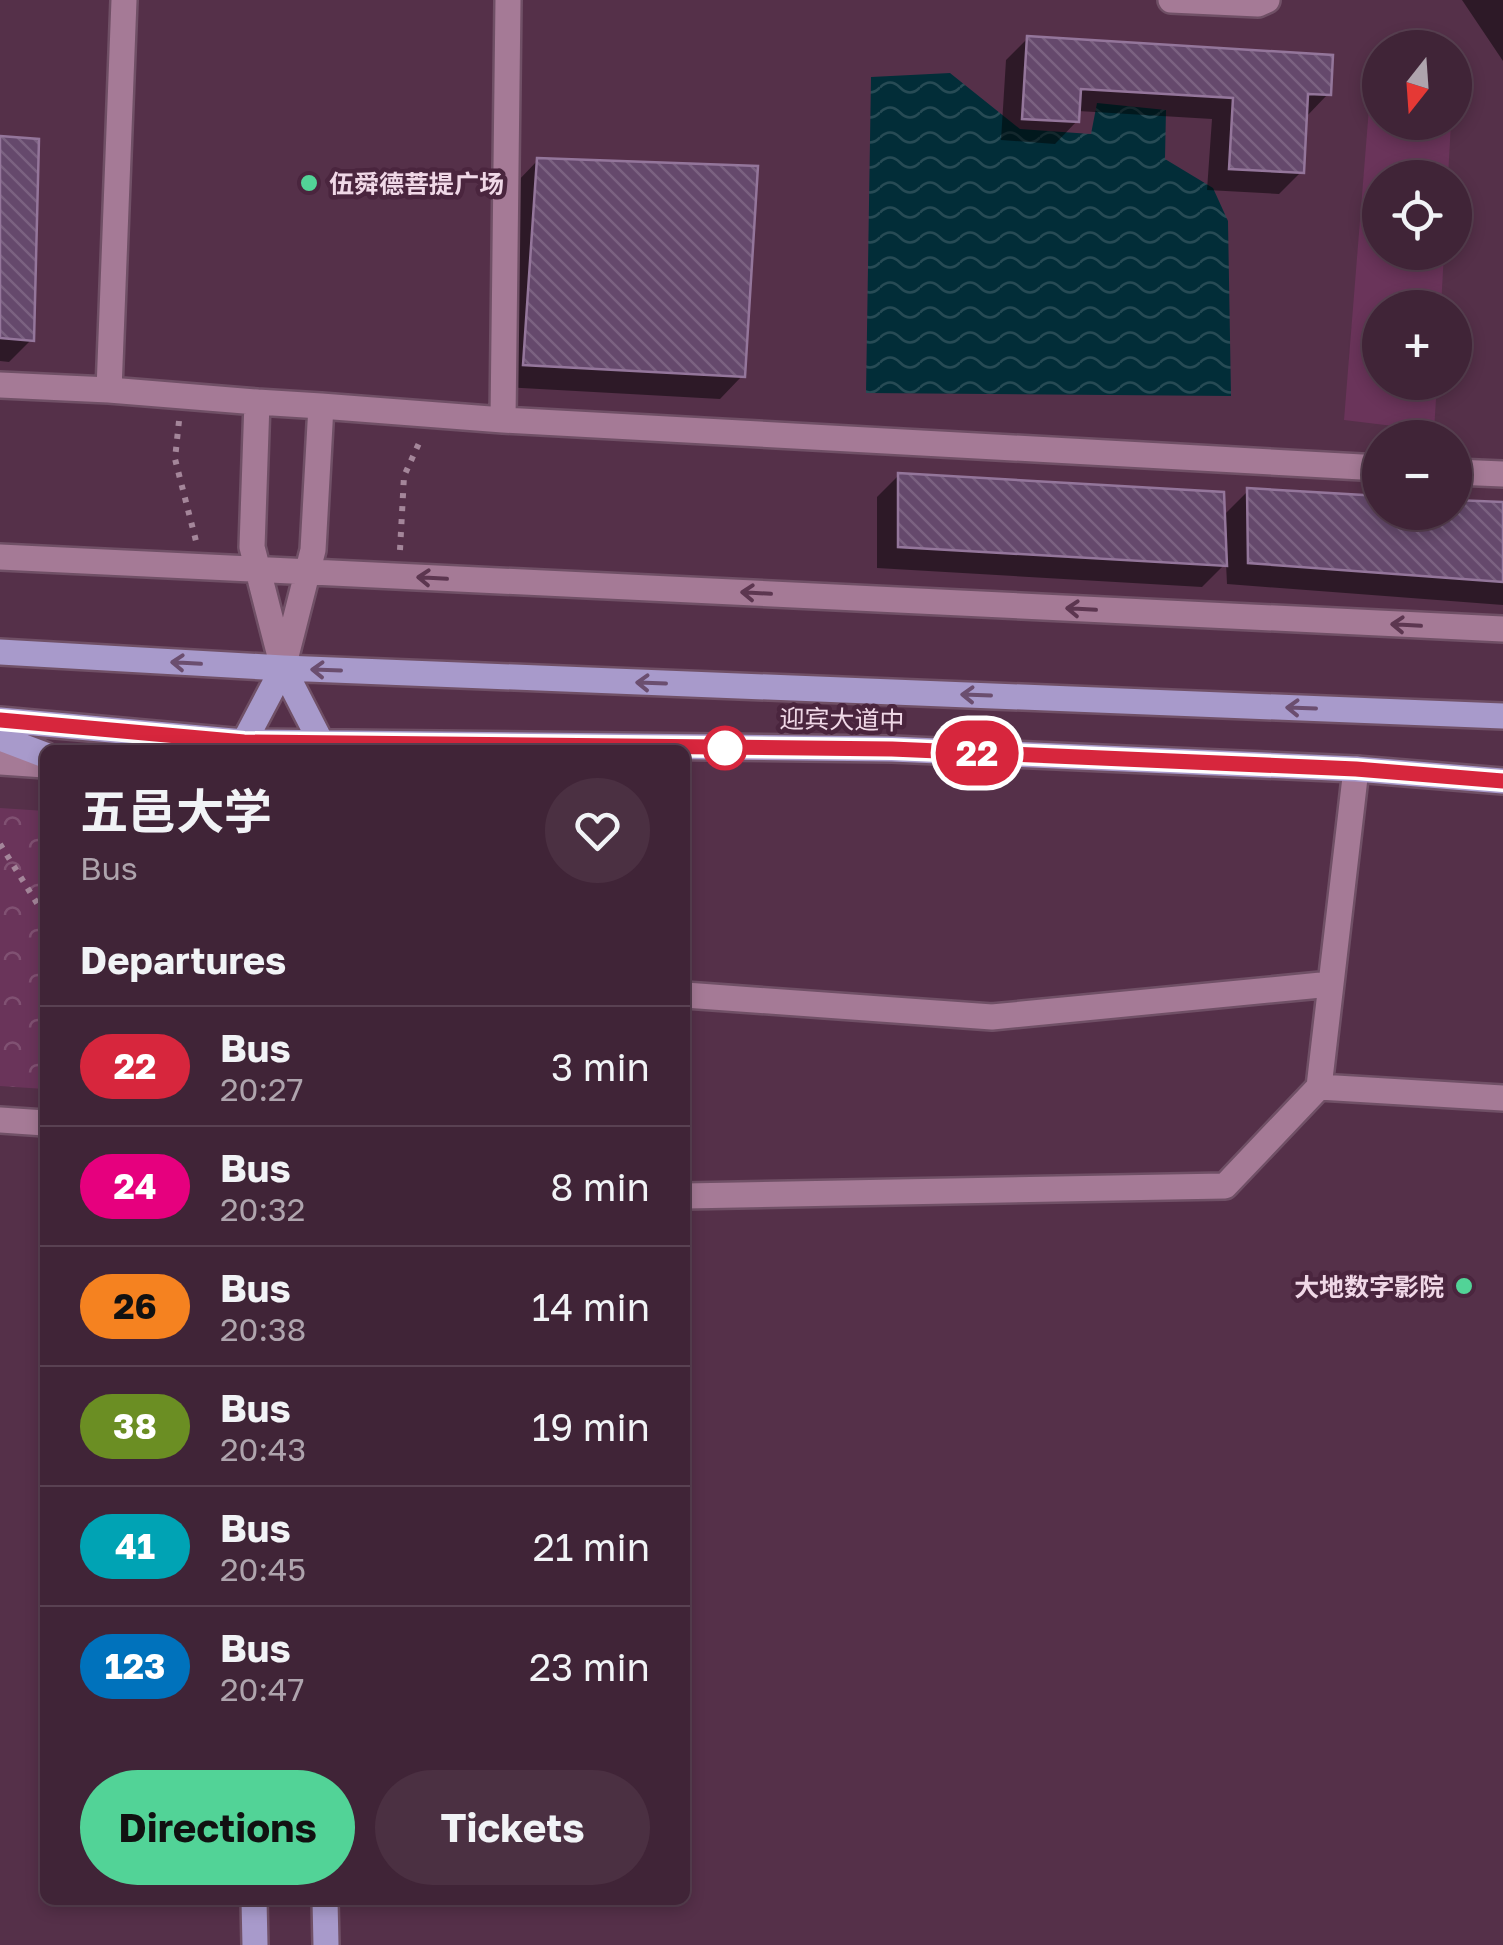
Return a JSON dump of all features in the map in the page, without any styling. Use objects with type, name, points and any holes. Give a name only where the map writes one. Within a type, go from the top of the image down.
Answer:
[{"type":"main road","name":"迎宾大道中","points":[[0,652],[283,668],[1503,716]]},
{"type":"main road","points":[[244,745],[283,668]]},
{"type":"main road","points":[[283,668],[323,745]]},
{"type":"main road","name":"迎宾大道中","points":[[0,720],[235,745]]},
{"type":"main road","points":[[0,738],[40,753]]},
{"type":"main road","name":"迎宾大道中","points":[[690,749],[892,749],[1356,769],[1503,781]]},
{"type":"main road","points":[[254,1905],[254,1945]]},
{"type":"main road","points":[[326,1905],[326,1945]]},
{"type":"street","points":[[109,390],[124,0]]},
{"type":"street","points":[[503,420],[508,0]]},
{"type":"street","points":[[1171,0],[1258,4],[1267,0]]},
{"type":"street","points":[[0,384],[503,420],[1362,467]]},
{"type":"street","points":[[256,402],[255,558],[283,668]]},
{"type":"street","points":[[283,668],[310,560],[321,406]]},
{"type":"street","points":[[1472,473],[1503,474]]},
{"type":"street","points":[[0,557],[202,566],[255,558],[310,560],[399,576],[1503,629]]},
{"type":"street","points":[[0,762],[40,764]]},
{"type":"street","points":[[690,1196],[1225,1186],[1319,1087],[1356,769]]},
{"type":"street","points":[[690,995],[992,1017],[1331,984]]},
{"type":"street","points":[[1319,1087],[1503,1098]]},
{"type":"street","points":[[0,1120],[40,1124]]},
{"type":"path","points":[[181,396],[175,460],[202,566]]},
{"type":"path","points":[[399,576],[404,476],[432,415]]},
{"type":"path","points":[[0,844],[40,908]]},
{"type":"green space","points":[[1366,140],[1450,140],[1449,160],[1365,160]]},
{"type":"green space","points":[[1362,195],[1362,270],[1443,270],[1442,290],[1362,290],[1362,400],[1436,400],[1435,420],[1344,420]]},
{"type":"green space","points":[[0,808],[40,811],[40,1089],[0,1086]]},
{"type":"water","points":[[950,73],[1020,129],[1091,134],[1097,103],[1166,110],[1165,159],[1213,188],[1228,221],[1231,396],[866,393],[871,77]]},
{"type":"building","points":[[1027,36],[1333,55],[1331,95],[1308,94],[1304,173],[1229,169],[1233,98],[1081,89],[1079,122],[1022,119]]},
{"type":"building","points":[[0,136],[39,139],[34,341],[0,338]]},
{"type":"building","points":[[537,158],[758,166],[745,377],[523,365]]},
{"type":"building","points":[[898,473],[1224,492],[1227,566],[898,547]]},
{"type":"building","points":[[1247,488],[1362,495],[1362,530],[1472,530],[1472,501],[1503,502],[1503,582],[1248,563]]},
{"type":"bus line","name":"22","points":[[0,720],[244,742],[325,745]]},
{"type":"bus line","name":"22","points":[[690,748],[892,749],[1356,769],[1503,781]]},
{"type":"place","name":"伍舜德菩提广场","points":[[309,183]]},
{"type":"place","name":"大地数字影院","points":[[1464,1286]]}]
